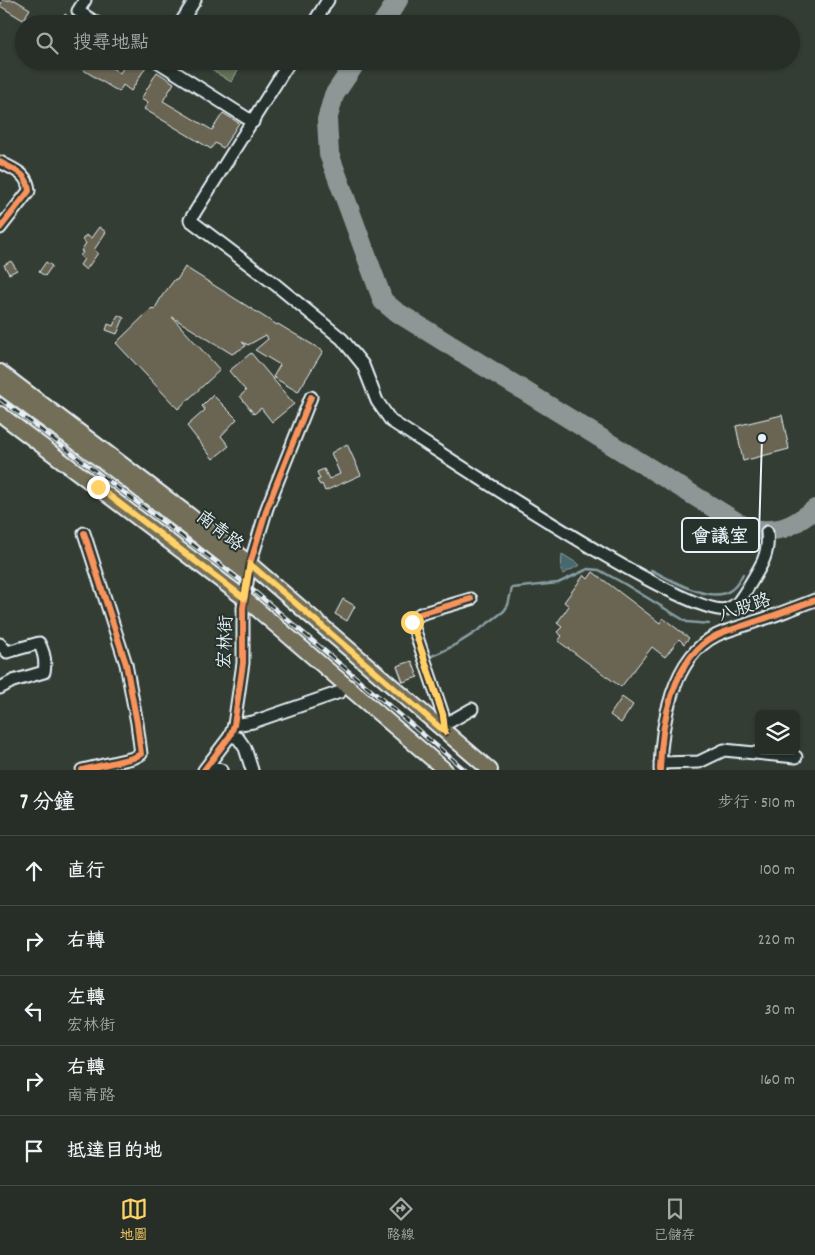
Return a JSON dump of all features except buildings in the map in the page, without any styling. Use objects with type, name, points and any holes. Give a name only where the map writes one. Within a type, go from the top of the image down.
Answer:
[{"type":"main road","points":[[0,372],[189,515],[249,569],[444,728],[477,764],[490,770]]},
{"type":"main road","name":"南青路","points":[[0,386],[249,569],[485,770]]},
{"type":"main road","name":"南青路","points":[[0,414],[98,487],[244,603],[445,770]]},
{"type":"main road","points":[[0,425],[244,603],[340,692],[430,770]]},
{"type":"main road","name":"南青路","points":[[113,469],[189,515]]},
{"type":"main road","name":"南青路","points":[[98,487],[163,544]]},
{"type":"street","points":[[84,15],[78,11],[85,0]]},
{"type":"street","points":[[185,15],[194,0]]},
{"type":"street","points":[[319,15],[328,0]]},
{"type":"street","points":[[171,70],[253,122]]},
{"type":"street","points":[[285,70],[190,220],[342,339],[363,365],[377,401],[391,421],[592,550],[675,593],[715,609],[727,609],[738,603],[763,561],[768,543],[768,532]]},
{"type":"street","points":[[0,162],[25,176],[29,191],[0,228]]},
{"type":"street","name":"宏林街","points":[[206,768],[230,736],[234,725],[243,663],[244,603],[249,569],[267,508],[311,397]]},
{"type":"street","points":[[82,770],[133,758],[141,754],[126,664],[84,533]]},
{"type":"street","points":[[471,599],[420,614],[412,622],[443,715],[444,728],[472,710]]},
{"type":"street","name":"八股路","points":[[660,766],[661,737],[666,713],[685,663],[700,646],[716,635],[815,600]]},
{"type":"street","points":[[0,644],[7,652],[39,643],[43,650],[45,666],[44,672],[13,681],[0,688]]},
{"type":"street","points":[[234,725],[252,722],[340,692]]},
{"type":"street","points":[[230,736],[238,738],[245,748],[252,770]]},
{"type":"street","points":[[660,766],[699,762],[724,750],[796,757]]},
{"type":"street","points":[[206,768],[221,770]]},
{"type":"green space","points":[[212,70],[238,70],[231,82]]},
{"type":"water","points":[[562,554],[580,565],[563,574],[561,571]]},
{"type":"waterway","points":[[432,656],[469,636],[504,611],[508,605],[512,588],[558,583],[588,569],[599,570],[687,622],[709,624]]},
{"type":"waterway","points":[[651,570],[691,589],[713,594],[723,594],[731,590],[737,585],[743,574]]},
{"type":"taxiway","points":[[388,15],[398,0]]},
{"type":"taxiway","points":[[351,70],[334,95],[327,120],[329,154],[383,301],[395,311],[748,529],[769,530],[784,528],[799,521],[815,509]]},
{"type":"railway","points":[[0,399],[248,586],[465,770]]},
{"type":"cycle path","points":[[0,162],[23,176],[29,191],[0,228]]},
{"type":"cycle path","points":[[204,770],[230,736],[234,725],[243,663],[243,608],[250,564],[267,508],[311,397]]},
{"type":"cycle path","points":[[82,770],[133,758],[141,754],[126,664],[84,533]]},
{"type":"cycle path","points":[[445,732],[443,715],[412,622],[420,614],[471,599]]},
{"type":"cycle path","points":[[660,770],[663,733],[667,713],[679,676],[689,659],[702,645],[717,635],[815,600]]},
{"type":"place","name":"會議室","points":[[762,438]]},
{"type":"route","points":[[98,487],[244,598],[250,564],[445,732],[443,715],[412,622]]}]
